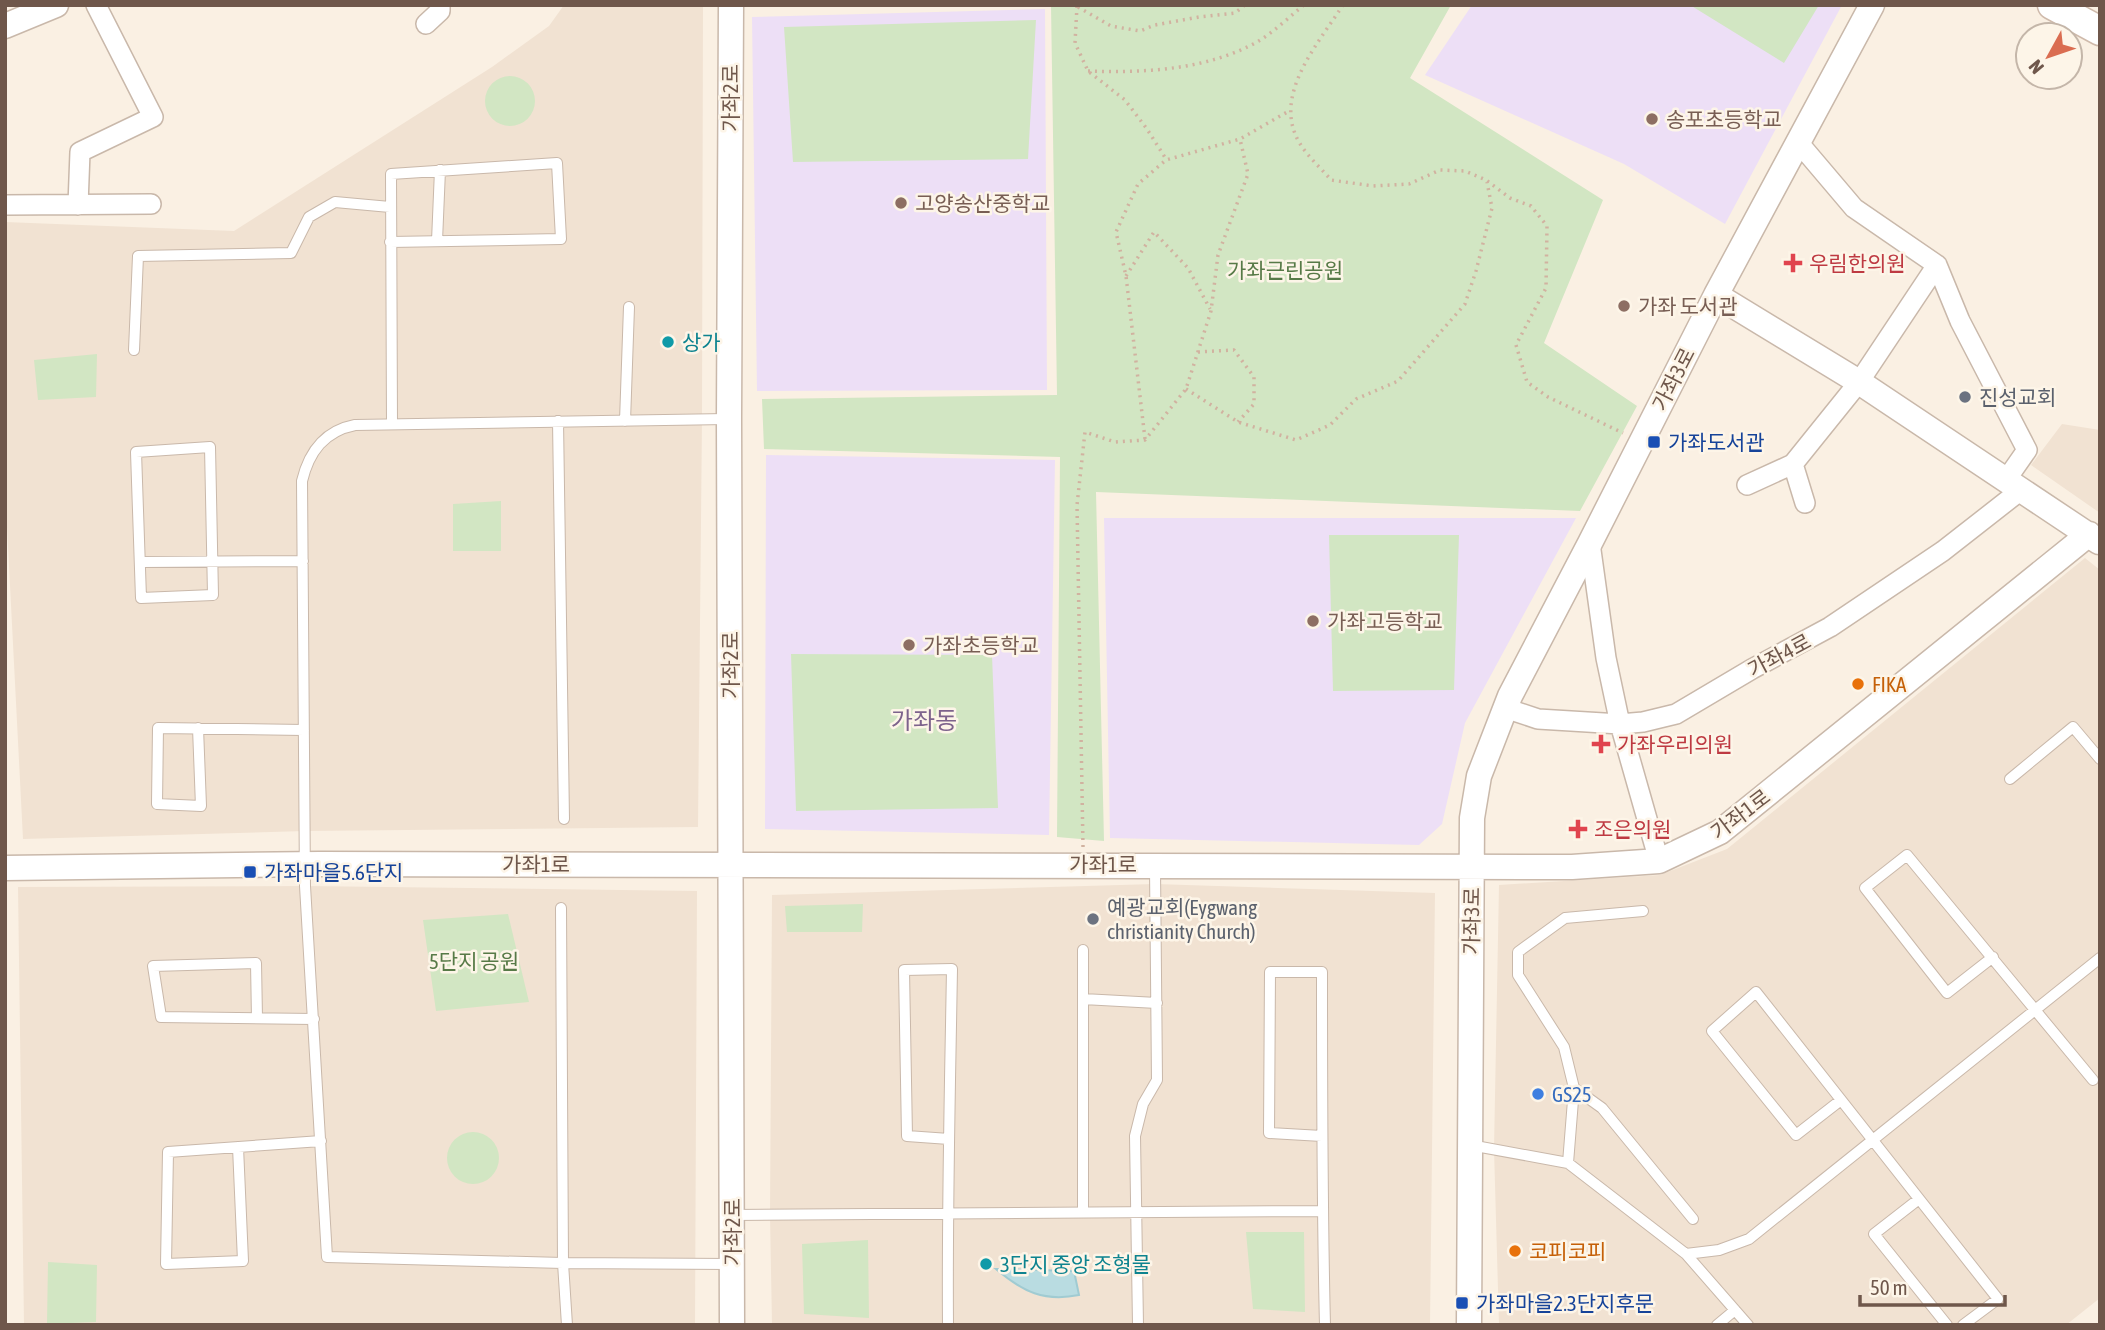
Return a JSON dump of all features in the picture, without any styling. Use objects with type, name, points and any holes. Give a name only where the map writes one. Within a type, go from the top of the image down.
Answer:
[{"type":"main road","points":[[2052,5],[2100,31]]},
{"type":"street","points":[[5,26],[56,5]]},
{"type":"street","points":[[78,205],[80,152],[153,117],[96,5]]},
{"type":"street","points":[[426,24],[440,11],[440,5]]},
{"type":"street","name":"가좌2로","points":[[731,5],[729,419],[732,1325]]},
{"type":"street","name":"가좌3로","points":[[1469,1325],[1472,818],[1476,792],[1491,741],[1505,708],[1716,295],[1872,5]]},
{"type":"street","points":[[1798,142],[1854,208],[1937,265],[1960,321],[2027,450],[2014,485]]},
{"type":"street","points":[[5,205],[151,204]]},
{"type":"street","points":[[1747,485],[1793,464],[1858,382],[1937,265]]},
{"type":"street","points":[[1716,295],[1858,382],[2014,485],[2096,534]]},
{"type":"street","points":[[1793,464],[1805,503]]},
{"type":"street","name":"가좌4로","points":[[1505,708],[1538,719],[1620,724],[1676,714],[1830,627],[1943,551],[2014,485]]},
{"type":"street","name":"가좌1로","points":[[5,868],[306,864],[1572,867],[1659,861],[1720,832],[2096,534]]},
{"type":"street","points":[[1590,543],[1606,657],[1620,724],[1659,861]]},
{"type":"lane","points":[[390,242],[561,239],[557,163],[391,174],[390,242],[392,424]]},
{"type":"lane","points":[[437,241],[440,170]]},
{"type":"lane","points":[[134,350],[138,256],[291,254],[309,217],[335,202],[390,207]]},
{"type":"lane","points":[[625,421],[629,306]]},
{"type":"lane","points":[[729,419],[355,425],[340,428],[326,436],[314,449],[306,464],[302,481],[306,864],[327,1257],[563,1264],[732,1264]]},
{"type":"lane","points":[[558,421],[564,818]]},
{"type":"lane","points":[[210,447],[213,595],[141,598],[141,562],[136,452],[210,447]]},
{"type":"lane","points":[[141,562],[303,561]]},
{"type":"lane","points":[[2010,779],[2073,727],[2100,759]]},
{"type":"lane","points":[[198,728],[201,806],[156,804],[158,728],[198,728],[304,730]]},
{"type":"lane","points":[[1993,957],[1947,993],[1865,888],[1907,855],[1993,957],[2094,1080]]},
{"type":"lane","points":[[1138,1325],[1135,1136],[1143,1104],[1157,1080],[1155,864]]},
{"type":"lane","points":[[561,908],[563,1264],[567,1325]]},
{"type":"lane","points":[[1568,1163],[1574,1088],[1564,1047],[1518,975],[1518,952],[1564,918],[1643,911]]},
{"type":"lane","points":[[1083,950],[1083,1212]]},
{"type":"lane","points":[[1686,1254],[1718,1250],[1749,1239],[2100,958]]},
{"type":"lane","points":[[257,1018],[256,963],[153,966],[161,1017],[314,1019]]},
{"type":"lane","points":[[948,1325],[947,1213],[949,1139],[952,969],[904,970],[907,1136],[949,1139]]},
{"type":"lane","points":[[1322,1136],[1269,1133],[1270,972],[1322,972],[1325,1325]]},
{"type":"lane","points":[[1841,1100],[1796,1135],[1712,1031],[1756,992],[1998,1299],[1963,1325]]},
{"type":"lane","points":[[1083,999],[1157,1003]]},
{"type":"lane","points":[[1574,1088],[1602,1108],[1693,1219]]},
{"type":"lane","points":[[238,1147],[243,1261],[166,1264],[168,1152],[238,1147],[321,1142]]},
{"type":"lane","points":[[1469,1145],[1568,1163],[1686,1254],[1748,1325]]},
{"type":"lane","points":[[1919,1199],[1874,1234],[1947,1325]]},
{"type":"lane","points":[[732,1215],[1322,1210]]},
{"type":"lane","points":[[1717,1325],[1735,1310]]},
{"type":"path","points":[[1166,160],[1125,100],[1088,71],[1075,43],[1077,6],[1111,26],[1140,31],[1155,25],[1235,13],[1245,5]]},
{"type":"path","points":[[1088,71],[1132,73],[1221,59],[1259,41],[1304,5]]},
{"type":"path","points":[[1343,5],[1299,73],[1289,111],[1299,142],[1331,180],[1373,186],[1409,184],[1440,170],[1465,171],[1486,180],[1510,198],[1531,206],[1547,226],[1546,289],[1516,345],[1527,382],[1548,397],[1628,435]]},
{"type":"path","points":[[1145,440],[1126,276],[1116,232],[1138,184],[1166,160],[1240,139],[1289,111]]},
{"type":"path","points":[[1084,849],[1077,505],[1084,432],[1115,442],[1145,440],[1186,389],[1211,311],[1218,255],[1248,174],[1240,139]]},
{"type":"path","points":[[1186,389],[1238,422],[1296,440],[1330,425],[1356,398],[1398,381],[1465,304],[1492,208],[1486,180]]},
{"type":"path","points":[[1126,276],[1154,232],[1188,268],[1211,311]]},
{"type":"path","points":[[1198,352],[1234,350],[1254,377],[1254,404],[1238,422]]},
{"type":"shaded area","points":[[564,5],[703,5],[698,827],[305,831],[23,839],[5,488],[5,222],[234,231],[492,67],[549,26]]},
{"type":"shaded area","name":"송포초등학교","points":[[1472,5],[1842,5],[1725,224],[1624,164],[1425,75]]},
{"type":"shaded area","name":"고양송산중학교","points":[[1045,9],[1047,390],[757,391],[752,17]]},
{"type":"shaded area","points":[[2062,424],[2100,430],[2100,513],[2031,465]]},
{"type":"shaded area","name":"가좌초등학교","points":[[766,455],[1055,460],[1049,835],[765,829]]},
{"type":"shaded area","name":"가좌고등학교","points":[[1104,518],[1576,518],[1465,723],[1442,824],[1419,845],[1110,838]]},
{"type":"shaded area","points":[[2085,558],[2100,570],[2100,1298],[2066,1325],[1499,1325],[1494,1149],[1499,885],[1660,875],[1727,849]]},
{"type":"shaded area","points":[[1155,884],[1435,893],[1430,1325],[772,1325],[772,895]]},
{"type":"shaded area","points":[[305,886],[697,891],[695,1325],[24,1325],[18,887]]},
{"type":"green space","name":"가좌근린공원","points":[[1051,5],[1451,5],[1410,78],[1603,200],[1544,343],[1637,406],[1580,511],[1096,492],[1104,841],[1057,837],[1060,457],[764,449],[762,399],[1057,395]]},
{"type":"green space","points":[[1690,5],[1819,5],[1784,63]]},
{"type":"green space","points":[[1036,20],[1028,159],[793,162],[784,27]]},
{"type":"green space","points":[[510,76],[528,83],[535,101],[528,119],[510,126],[492,119],[485,101],[492,83]]},
{"type":"green space","points":[[97,354],[96,397],[38,400],[34,360]]},
{"type":"green space","points":[[501,501],[501,551],[453,551],[453,504]]},
{"type":"green space","points":[[1329,535],[1459,535],[1454,690],[1333,691]]},
{"type":"green space","points":[[791,654],[992,655],[998,808],[796,811]]},
{"type":"green space","points":[[863,904],[862,932],[787,932],[785,906]]},
{"type":"green space","name":"5단지 공원","points":[[508,914],[529,1002],[436,1011],[423,920]]},
{"type":"green space","points":[[473,1132],[483,1134],[491,1140],[497,1148],[497,1168],[491,1176],[483,1182],[473,1184],[463,1182],[455,1176],[449,1168],[447,1158],[449,1148],[455,1140],[463,1134]]},
{"type":"green space","points":[[1246,1232],[1304,1232],[1305,1312],[1253,1309]]},
{"type":"green space","points":[[868,1240],[869,1318],[804,1314],[802,1244]]},
{"type":"green space","points":[[48,1262],[97,1265],[96,1322],[47,1324]]},
{"type":"water","points":[[996,1269],[1074,1271],[1079,1295],[1055,1297],[1034,1293],[1015,1284]]},
{"type":"place","name":"송포초등학교","points":[[1652,119]]},
{"type":"place","name":"고양송산중학교","points":[[901,203]]},
{"type":"place","name":"우림한의원","points":[[1793,263]]},
{"type":"place","name":"가좌 도서관","points":[[1624,306]]},
{"type":"place","name":"상가","points":[[668,342]]},
{"type":"place","name":"진성교회","points":[[1965,397]]},
{"type":"place","name":"가좌도서관","points":[[1654,442]]},
{"type":"place","name":"가좌고등학교","points":[[1313,621]]},
{"type":"place","name":"가좌초등학교","points":[[909,645]]},
{"type":"place","name":"FIKA","points":[[1858,684]]},
{"type":"place","name":"가좌우리의원","points":[[1601,744]]},
{"type":"place","name":"조은의원","points":[[1578,829]]},
{"type":"place","name":"가좌마을5.6단지","points":[[250,872]]},
{"type":"place","name":"예광교회(Eygwang christianity Church)","points":[[1093,919]]},
{"type":"place","name":"GS25","points":[[1538,1094]]},
{"type":"place","name":"코피코피","points":[[1515,1251]]},
{"type":"place","name":"3단지 중앙 조형물","points":[[986,1264]]},
{"type":"place","name":"가좌마을2.3단지후문","points":[[1462,1303]]},
{"type":"district","name":"가좌동","points":[[924,720]]}]
